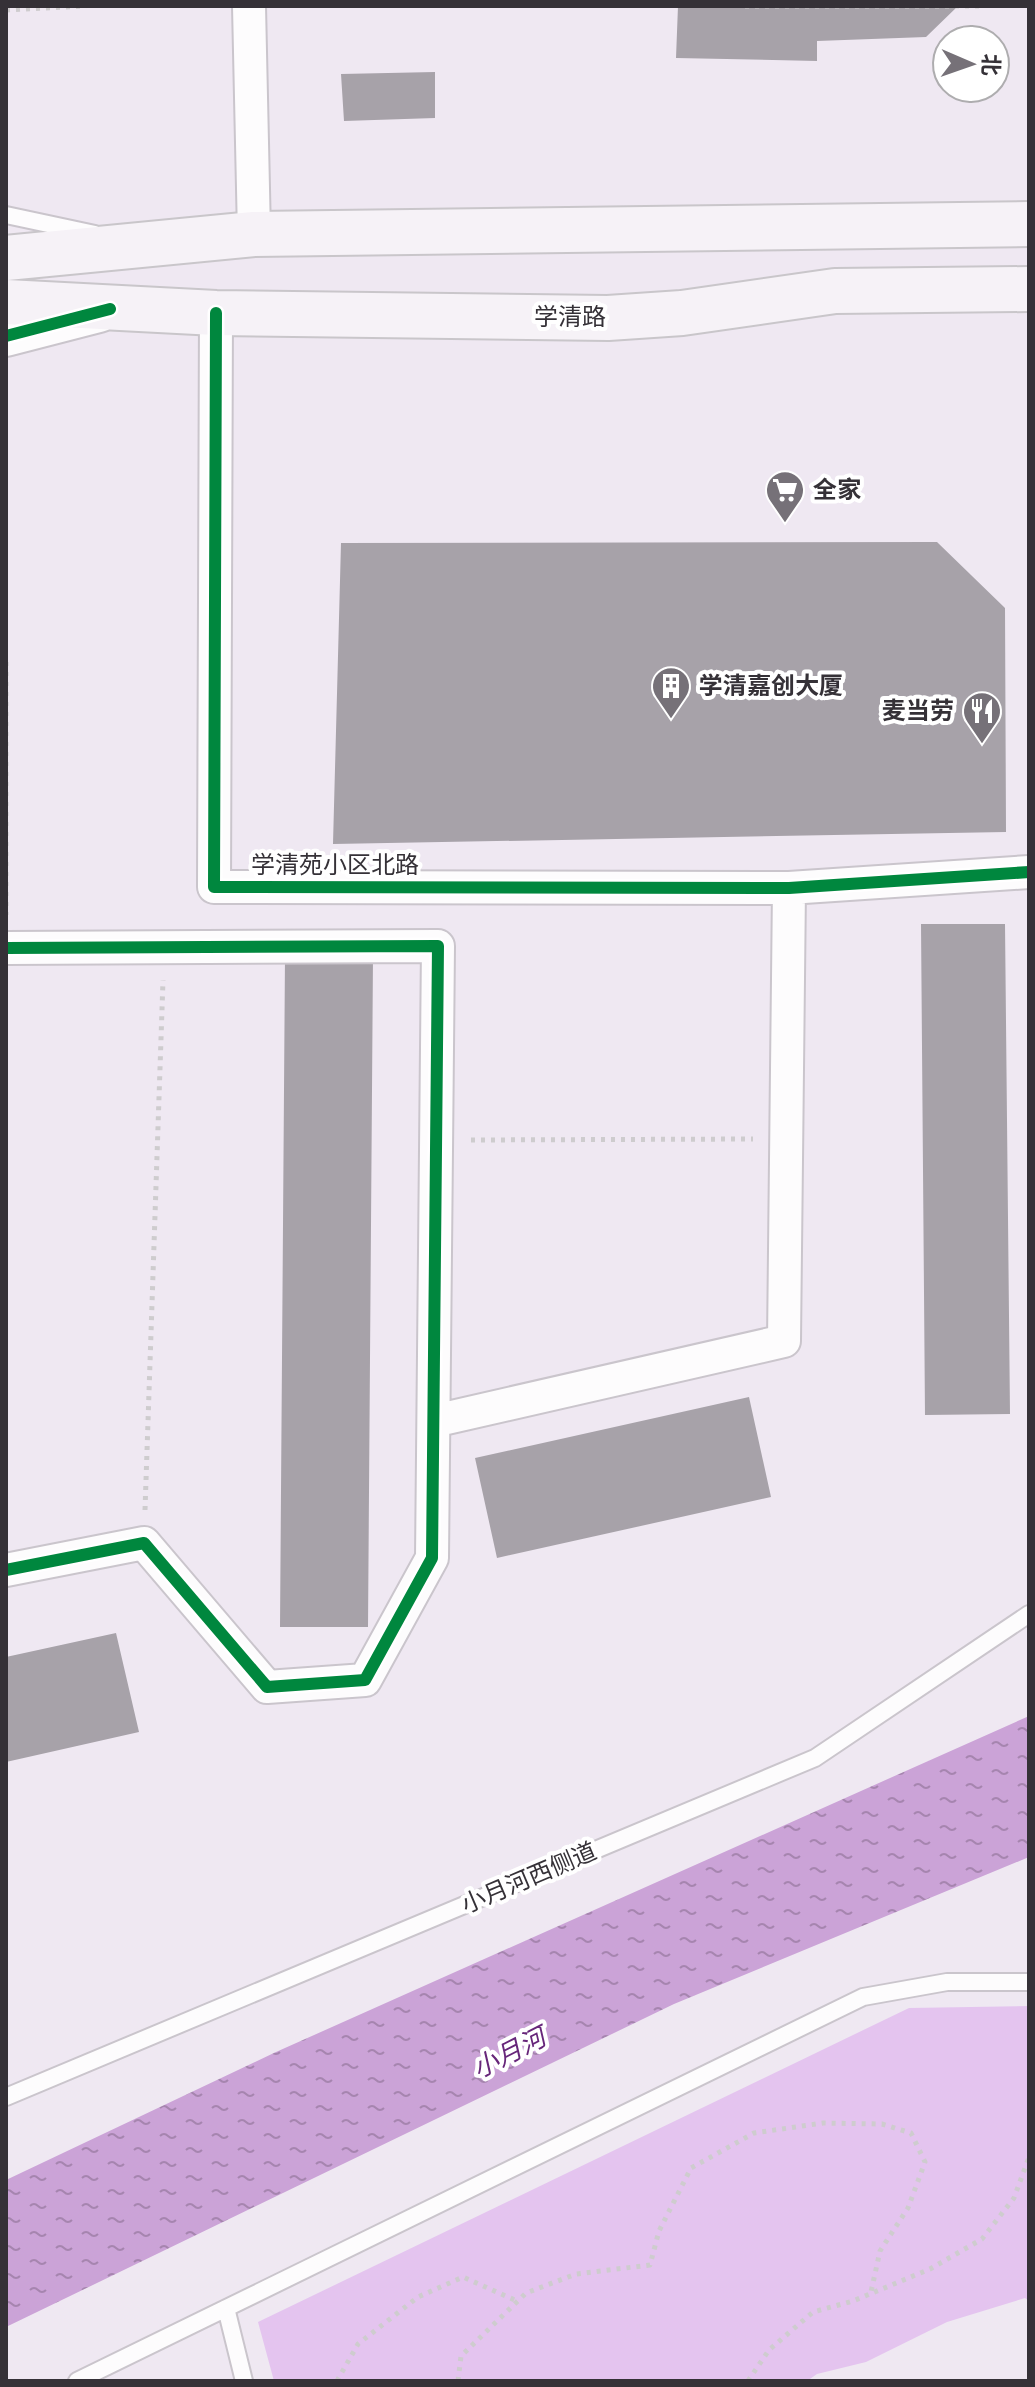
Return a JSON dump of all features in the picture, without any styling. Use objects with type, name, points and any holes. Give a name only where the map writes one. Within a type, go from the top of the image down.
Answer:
[{"type":"main road","points":[[6,258],[254,234],[1029,224]]},
{"type":"main road","name":"学清路","points":[[6,302],[216,313],[608,318],[682,313],[835,291],[1029,289]]},
{"type":"street","points":[[249,6],[254,234]]},
{"type":"street","name":"学清路","points":[[6,336],[110,309]]},
{"type":"street","name":"学清苑小区北路","points":[[216,313],[214,887],[789,888],[1029,872]]},
{"type":"street","points":[[434,1421],[784,1341],[789,888]]},
{"type":"street","points":[[6,948],[438,946],[432,1558],[365,1680],[267,1687],[144,1543],[6,1570]]},
{"type":"lane","points":[[6,215],[139,244]]},
{"type":"lane","name":"小月河西侧道","points":[[6,2097],[815,1758],[1029,1614]]},
{"type":"lane","points":[[77,2381],[863,1997],[947,1982],[1029,1982]]},
{"type":"lane","points":[[226,2308],[244,2381]]},
{"type":"path","points":[[6,10],[86,6]]},
{"type":"path","points":[[745,6],[983,6]]},
{"type":"path","points":[[6,662],[6,948]]},
{"type":"path","points":[[144,1543],[164,947]]},
{"type":"path","points":[[436,1140],[786,1139]]},
{"type":"path","points":[[458,2381],[461,2356],[526,2293],[576,2274],[650,2265],[659,2231],[691,2168],[754,2133],[823,2123],[882,2124],[911,2133],[925,2162],[908,2208],[880,2251],[871,2292]]},
{"type":"path","points":[[748,2381],[769,2350],[813,2312],[930,2269],[982,2239],[1014,2198],[1029,2157]]},
{"type":"path","points":[[337,2381],[358,2344],[418,2297],[463,2277],[518,2301]]},
{"type":"shaded area","points":[[1029,2006],[1029,2301],[1025,2298],[947,2322],[866,2362],[817,2374],[807,2381],[274,2381],[258,2322],[909,2008]]},
{"type":"water","name":"小月河","points":[[1029,1716],[1029,1857],[674,2004],[6,2327],[6,2180],[276,2052]]},
{"type":"building","points":[[678,6],[958,6],[939,24],[931,24],[931,32],[926,37],[817,41],[817,61],[676,58]]},
{"type":"building","points":[[435,72],[435,118],[344,121],[341,74]]},
{"type":"building","name":"学清嘉创大厦","points":[[937,542],[1005,608],[1006,832],[333,844],[341,543]]},
{"type":"building","points":[[921,924],[1005,924],[1010,1414],[925,1415]]},
{"type":"building","points":[[285,956],[373,956],[368,1627],[280,1627]]},
{"type":"building","points":[[749,1397],[771,1497],[497,1558],[475,1458]]},
{"type":"building","points":[[116,1633],[139,1732],[6,1762],[6,1657]]},
{"type":"cycle path","points":[[6,336],[110,309]]},
{"type":"cycle path","points":[[216,313],[214,887],[789,888],[1029,872]]},
{"type":"cycle path","points":[[6,948],[438,946],[432,1558],[365,1680],[267,1687],[144,1543],[6,1570]]},
{"type":"place","name":"全家","points":[[785,524]]},
{"type":"place","name":"学清嘉创大厦","points":[[671,720]]},
{"type":"place","name":"麦当劳","points":[[982,745]]}]
